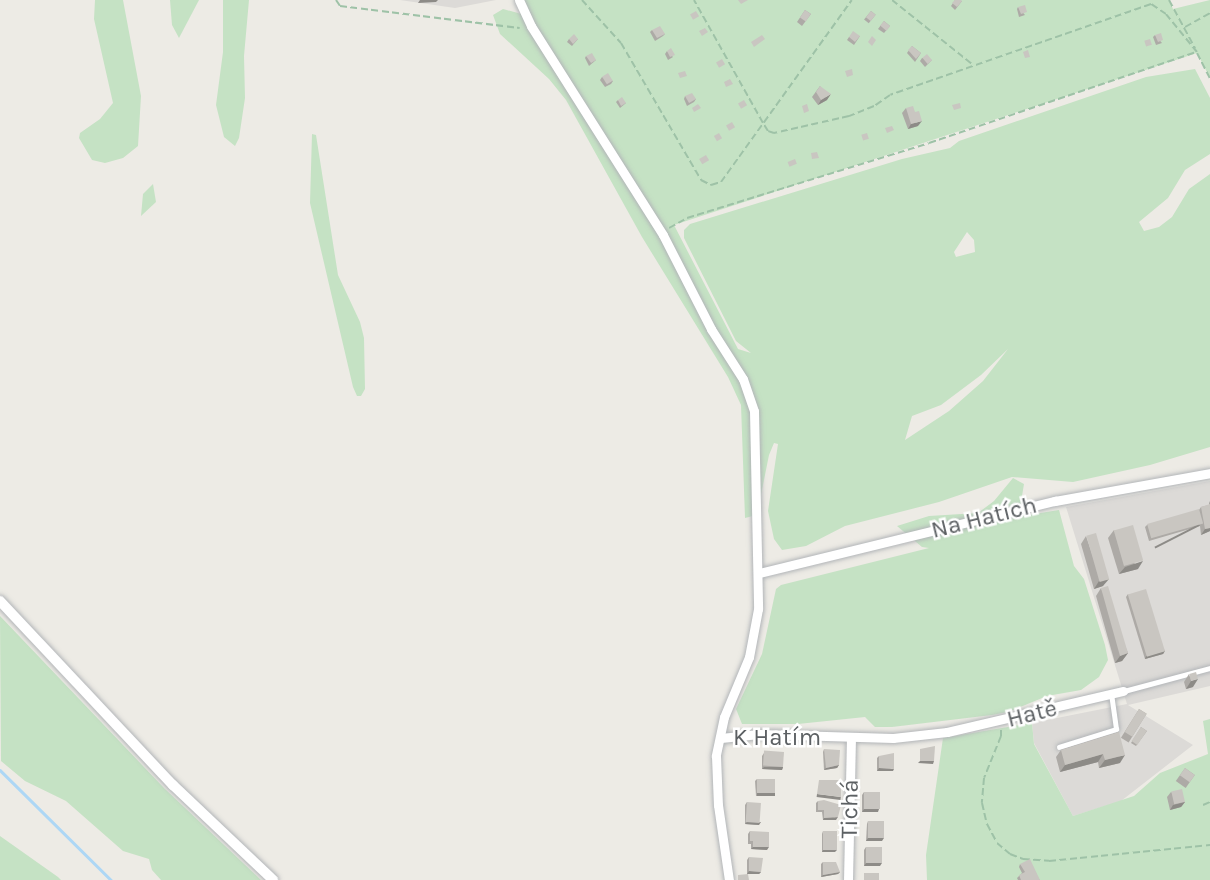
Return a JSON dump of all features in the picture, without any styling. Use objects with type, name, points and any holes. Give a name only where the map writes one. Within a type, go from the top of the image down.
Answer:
[{"type":"street","points":[[519,0],[531,26],[663,234],[711,329],[743,379],[749,394],[756,433],[759,573],[755,634],[724,717],[720,738]]},
{"type":"street","name":"Na Hatích","points":[[759,573],[1055,501],[1210,473]]},
{"type":"street","points":[[0,601],[173,785],[273,880]]},
{"type":"street","name":"Hatě","points":[[851,739],[893,738],[1000,722],[1123,691]]},
{"type":"street","name":"K Hatím","points":[[729,880],[716,786],[716,756],[720,738],[758,734],[851,739]]},
{"type":"street","name":"Tichá","points":[[848,880],[851,739]]},
{"type":"lane","name":"Hatě","points":[[1123,691],[1210,668]]},
{"type":"lane","points":[[1059,747],[1116,729],[1111,694]]},
{"type":"path","points":[[336,0],[341,6],[511,29],[531,26]]},
{"type":"path","points":[[582,0],[621,43],[701,180],[711,186],[721,181],[852,0]]},
{"type":"path","points":[[694,0],[763,124],[768,131],[774,133],[849,116],[874,106],[890,95],[1151,4],[1166,14],[1197,52]]},
{"type":"path","points":[[892,0],[974,66]]},
{"type":"path","points":[[1169,0],[1210,79]]},
{"type":"path","points":[[1184,28],[1210,13]]},
{"type":"path","points":[[663,234],[672,225],[687,218],[929,143],[1197,52]]},
{"type":"path","points":[[1000,722],[1001,736],[984,778],[982,803],[987,824],[997,843],[1010,854],[1023,859],[1049,861],[1210,845]]},
{"type":"path","points":[[1203,805],[1210,802]]},
{"type":"shaded area","points":[[400,0],[496,0],[455,8]]},
{"type":"shaded area","points":[[1210,481],[1210,686],[1128,705],[1193,745],[1121,801],[1073,816],[1034,743],[1032,723],[1127,704],[1066,507]]},
{"type":"green space","points":[[95,0],[123,0],[141,96],[138,146],[123,158],[105,163],[92,160],[79,138],[80,133],[100,119],[113,103],[94,19]]},
{"type":"green space","points":[[170,0],[199,0],[179,38],[172,25]]},
{"type":"green space","points":[[223,0],[249,0],[244,56],[245,98],[239,138],[235,146],[224,137],[216,105],[223,52]]},
{"type":"green space","points":[[519,0],[1169,0],[1173,9],[1210,0],[1210,78],[1197,53],[674,225],[738,349],[751,353],[736,341],[684,238],[684,230],[690,224],[902,159],[950,148],[959,141],[1146,77],[1195,69],[1210,98],[1210,154],[1185,170],[1168,198],[1139,222],[1144,231],[1159,227],[1172,217],[1189,189],[1210,174],[1210,447],[1150,465],[1073,482],[1012,477],[939,502],[845,526],[806,546],[782,550],[774,539],[768,511],[778,444],[774,443],[769,455],[757,515],[745,518],[741,405],[728,377],[642,237],[566,100],[549,79],[500,34],[493,15],[503,9],[525,15]],"holes":[[[967,232],[974,240],[975,252],[956,257],[954,252]],[[1008,349],[983,381],[949,411],[905,440],[912,416],[941,405],[981,375]]]},
{"type":"green space","points":[[312,134],[316,135],[338,275],[360,322],[364,338],[365,389],[361,396],[357,396],[353,387],[310,203]]},
{"type":"green space","points":[[153,184],[156,202],[141,216],[143,194]]},
{"type":"green space","points":[[1013,478],[1024,484],[1022,496],[1028,515],[1059,510],[1074,566],[1084,579],[1105,645],[1108,660],[1099,677],[1081,690],[1047,696],[1008,712],[992,715],[892,727],[875,727],[865,717],[798,724],[742,724],[736,709],[762,654],[776,589],[781,585],[929,548],[922,547],[897,526],[929,516],[978,513],[994,501]]},
{"type":"green space","points":[[0,616],[164,788],[261,880],[161,880],[152,870],[149,859],[123,851],[66,801],[25,781],[1,761]]},
{"type":"green space","points":[[1210,719],[1210,880],[927,880],[926,855],[943,738],[1032,723],[1034,744],[1073,816],[1134,796],[1160,773],[1208,754],[1203,721]]},
{"type":"green space","points":[[0,836],[58,877],[61,880],[0,880]]},
{"type":"building","points":[[955,0],[962,1],[957,7],[952,3]]},
{"type":"building","points":[[1025,5],[1027,12],[1021,14],[1018,7]]},
{"type":"building","points":[[805,10],[811,14],[806,21],[800,17]]},
{"type":"building","points":[[696,11],[699,16],[693,20],[690,15]]},
{"type":"building","points":[[871,11],[876,15],[871,21],[866,17]]},
{"type":"building","points":[[884,21],[890,26],[886,31],[880,26]]},
{"type":"building","points":[[660,26],[665,34],[657,38],[652,30]]},
{"type":"building","points":[[705,28],[708,32],[702,36],[699,31]]},
{"type":"building","points":[[853,31],[860,36],[855,42],[849,37]]},
{"type":"building","points":[[1161,33],[1163,40],[1158,42],[1155,35]]},
{"type":"building","points":[[574,34],[578,39],[573,44],[569,39]]},
{"type":"building","points":[[762,35],[765,39],[754,47],[751,42]]},
{"type":"building","points":[[872,36],[876,40],[872,46],[868,42]]},
{"type":"building","points":[[1150,39],[1152,45],[1146,47],[1144,41]]},
{"type":"building","points":[[912,46],[921,53],[916,59],[908,50]]},
{"type":"building","points":[[671,48],[675,55],[670,57],[667,51]]},
{"type":"building","points":[[1028,50],[1030,57],[1025,58],[1023,52]]},
{"type":"building","points":[[592,53],[596,60],[591,63],[586,56]]},
{"type":"building","points":[[927,54],[932,60],[928,64],[922,58]]},
{"type":"building","points":[[722,59],[725,64],[719,68],[716,63]]},
{"type":"building","points":[[852,69],[853,75],[847,77],[845,71]]},
{"type":"building","points":[[685,71],[687,76],[680,78],[678,73]]},
{"type":"building","points":[[608,73],[613,81],[607,84],[602,77]]},
{"type":"building","points":[[730,79],[733,84],[726,87],[724,82]]},
{"type":"building","points":[[820,86],[831,94],[821,100],[816,92]]},
{"type":"building","points":[[692,93],[696,99],[689,103],[685,96]]},
{"type":"building","points":[[622,97],[626,103],[621,106],[618,100]]},
{"type":"building","points":[[744,100],[747,105],[741,109],[738,104]]},
{"type":"building","points":[[960,103],[961,108],[954,110],[952,105]]},
{"type":"building","points":[[698,104],[701,108],[694,112],[692,108]]},
{"type":"building","points":[[807,104],[809,111],[804,113],[802,106]]},
{"type":"building","points":[[913,106],[915,112],[919,111],[922,121],[911,124],[906,108]]},
{"type":"building","points":[[732,122],[735,127],[729,131],[726,126]]},
{"type":"building","points":[[892,126],[894,130],[887,133],[885,128]]},
{"type":"building","points":[[719,133],[722,138],[717,141],[714,136]]},
{"type":"building","points":[[867,133],[869,139],[863,141],[861,135]]},
{"type":"building","points":[[817,152],[819,158],[812,159],[811,153]]},
{"type":"building","points":[[706,155],[709,160],[702,164],[699,159]]},
{"type":"building","points":[[795,159],[797,164],[789,167],[788,162]]},
{"type":"building","points":[[1210,504],[1210,528],[1205,529],[1201,507]]},
{"type":"building","points":[[1199,509],[1203,523],[1151,538],[1147,524]]},
{"type":"building","points":[[1133,525],[1143,561],[1124,566],[1114,531]]},
{"type":"building","points":[[1096,533],[1109,579],[1100,582],[1086,536]]},
{"type":"building","points":[[1108,586],[1128,653],[1120,656],[1101,588]]},
{"type":"building","points":[[1146,589],[1165,651],[1147,657],[1128,595]]},
{"type":"building","points":[[1196,672],[1198,679],[1191,681],[1189,674]]},
{"type":"building","points":[[1139,709],[1147,714],[1132,737],[1125,732]]},
{"type":"building","points":[[1141,727],[1147,731],[1137,745],[1131,741]]},
{"type":"building","points":[[1119,732],[1125,755],[1105,760],[1103,754],[1065,765],[1061,750]]},
{"type":"building","points":[[935,746],[934,761],[920,761],[920,749]]},
{"type":"building","points":[[824,749],[840,750],[839,765],[826,768]]},
{"type":"building","points":[[764,751],[784,752],[783,767],[763,766]]},
{"type":"building","points":[[894,753],[894,769],[879,768],[879,756]]},
{"type":"building","points":[[1185,768],[1195,775],[1190,782],[1180,775]]},
{"type":"building","points":[[757,779],[775,779],[775,793],[757,793]]},
{"type":"building","points":[[819,780],[841,780],[841,797],[817,794]]},
{"type":"building","points":[[1182,789],[1185,802],[1174,804],[1171,791]]},
{"type":"building","points":[[864,792],[880,792],[880,809],[864,809]]},
{"type":"building","points":[[818,801],[841,805],[838,817],[824,818],[824,810],[818,810]]},
{"type":"building","points":[[747,802],[761,803],[760,823],[746,822]]},
{"type":"building","points":[[868,821],[884,821],[884,838],[868,838]]},
{"type":"building","points":[[750,831],[769,832],[769,847],[753,847]]},
{"type":"building","points":[[823,831],[837,831],[837,850],[823,850]]},
{"type":"building","points":[[866,847],[882,847],[882,863],[866,863]]},
{"type":"building","points":[[749,857],[763,858],[761,872],[749,871]]},
{"type":"building","points":[[1030,859],[1040,880],[1021,880],[1019,875],[1025,872],[1020,864]]},
{"type":"building","points":[[823,862],[836,862],[840,872],[823,875]]},
{"type":"building","points":[[864,873],[879,873],[879,880],[864,880]]},
{"type":"building","points":[[748,874],[749,880],[738,880],[738,875]]},
{"type":"waterway","points":[[0,770],[111,880]]}]
